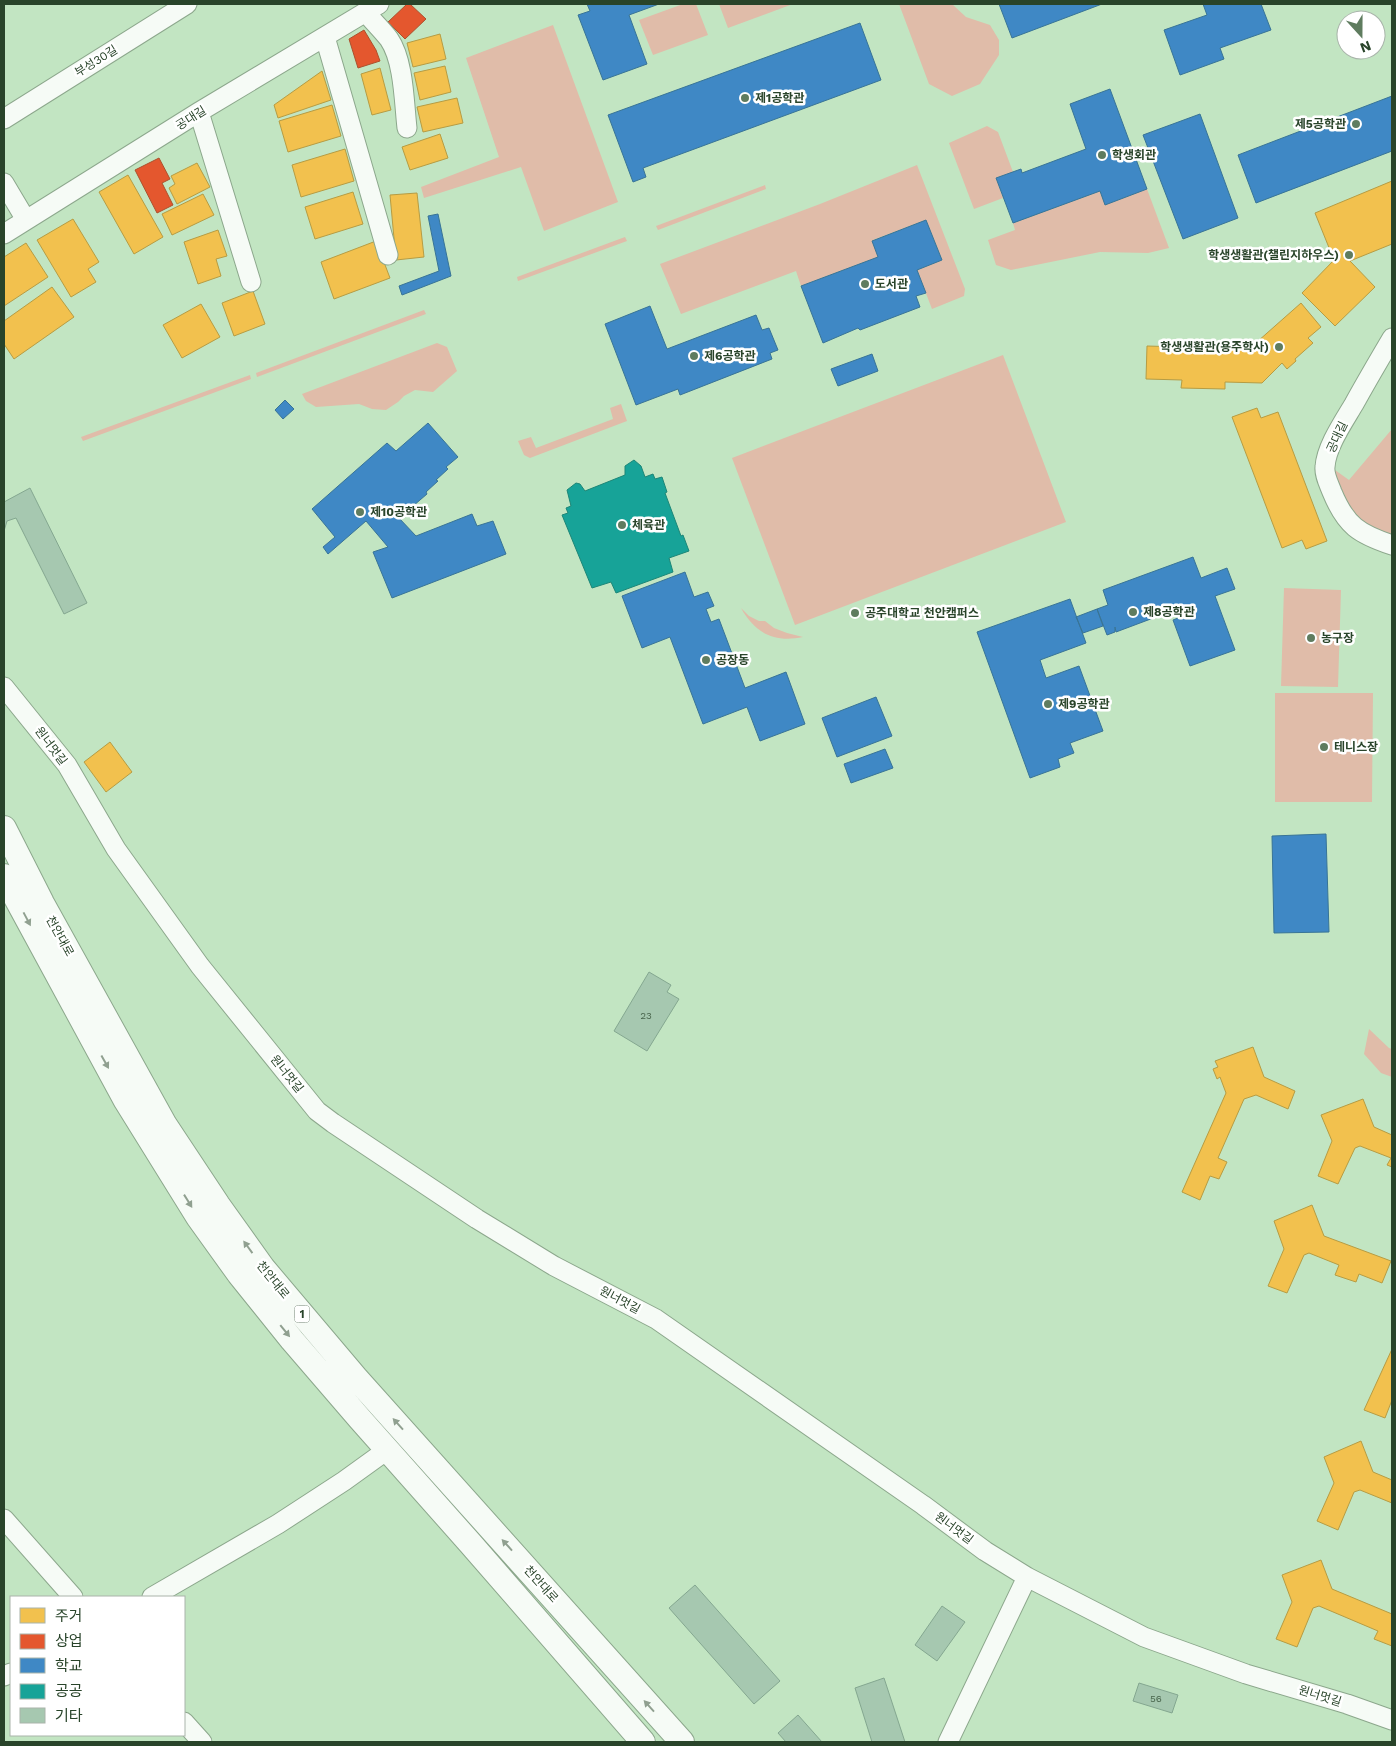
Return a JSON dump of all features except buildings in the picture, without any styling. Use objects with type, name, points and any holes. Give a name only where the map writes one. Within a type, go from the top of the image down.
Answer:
[{"type":"main road","name":"천안대로","points":[[4,828],[42,903],[165,1125],[218,1205],[263,1268],[356,1378],[682,1742]]},
{"type":"main road","name":"천안대로","points":[[4,876],[126,1101],[198,1217],[239,1274],[289,1336],[387,1450],[643,1742]]},
{"type":"street","name":"부성30길","points":[[4,119],[187,4]]},
{"type":"street","name":"공대길","points":[[4,234],[199,112],[372,8]]},
{"type":"street","points":[[372,8],[395,50],[400,68],[407,128]]},
{"type":"street","points":[[325,37],[388,255]]},
{"type":"street","points":[[199,112],[251,282]]},
{"type":"street","points":[[4,183],[26,220]]},
{"type":"street","name":"공대길","points":[[1392,338],[1342,424],[1330,448],[1325,466],[1327,480],[1344,517],[1358,530],[1392,545]]},
{"type":"street","name":"원너멋길","points":[[4,687],[67,765],[116,849],[190,952],[317,1111],[333,1123],[477,1219],[554,1266],[656,1319],[923,1505],[985,1551],[1027,1577],[1144,1638],[1246,1674],[1348,1704],[1392,1720]]},
{"type":"street","points":[[154,1596],[278,1524],[387,1450]]},
{"type":"street","points":[[4,1519],[72,1596]]},
{"type":"street","points":[[948,1742],[1027,1577]]},
{"type":"street","points":[[185,1723],[202,1742]]},
{"type":"shaded area","points":[[683,4],[696,4],[708,35],[653,55],[639,20]]},
{"type":"shaded area","points":[[719,4],[793,4],[728,28]]},
{"type":"shaded area","points":[[899,4],[952,4],[966,17],[990,25],[999,40],[999,55],[980,84],[952,96],[929,84]]},
{"type":"shaded area","points":[[553,25],[618,202],[544,231],[521,167],[424,198],[421,187],[499,157],[466,58]]},
{"type":"shaded area","points":[[987,126],[998,132],[1013,172],[996,178],[1003,198],[974,209],[949,143]]},
{"type":"shaded area","points":[[917,165],[965,289],[964,296],[932,309],[917,270],[942,260],[926,220],[873,240],[878,257],[801,286],[796,271],[681,314],[660,264],[820,204]]},
{"type":"shaded area","points":[[765,185],[766,189],[658,230],[656,226]]},
{"type":"shaded area","points":[[1147,189],[1169,248],[1148,253],[1100,252],[1011,270],[996,265],[988,240],[1015,230],[1013,223],[1100,191],[1105,205]]},
{"type":"shaded area","points":[[625,237],[627,241],[518,281],[517,277]]},
{"type":"shaded area","points":[[424,310],[426,314],[257,377],[256,373]]},
{"type":"shaded area","points":[[437,343],[447,347],[457,371],[433,392],[415,390],[386,410],[372,409],[359,404],[316,407],[306,401],[302,394]]},
{"type":"shaded area","points":[[1003,355],[1066,522],[795,625],[732,458]]},
{"type":"shaded area","points":[[250,375],[251,379],[83,441],[81,437]]},
{"type":"shaded area","points":[[621,404],[627,421],[530,458],[524,455],[518,441],[531,437],[536,448],[613,419],[610,408]]},
{"type":"shaded area","points":[[1392,429],[1392,538],[1351,519],[1328,465],[1349,480]]},
{"type":"shaded area","name":"농구장","points":[[1284,588],[1341,590],[1338,687],[1281,686]]},
{"type":"shaded area","points":[[741,608],[749,616],[759,621],[765,621],[774,628],[803,637],[783,639],[766,634],[746,617]]},
{"type":"shaded area","name":"테니스장","points":[[1275,693],[1373,693],[1372,802],[1275,802]]},
{"type":"shaded area","points":[[1369,1029],[1392,1049],[1392,1077],[1381,1073],[1364,1054]]},
{"type":"place","name":"제1공학관","points":[[745,98]]},
{"type":"place","name":"제5공학관","points":[[1356,124]]},
{"type":"place","name":"학생회관","points":[[1102,155]]},
{"type":"place","name":"학생생활관(챌린지하우스)","points":[[1349,255]]},
{"type":"place","name":"도서관","points":[[865,284]]},
{"type":"place","name":"학생생활관(용주학사)","points":[[1279,347]]},
{"type":"place","name":"제6공학관","points":[[694,356]]},
{"type":"place","name":"제10공학관","points":[[360,512]]},
{"type":"place","name":"체육관","points":[[622,525]]},
{"type":"place","name":"제8공학관","points":[[1133,612]]},
{"type":"place","name":"공주대학교 천안캠퍼스","points":[[855,613]]},
{"type":"place","name":"농구장","points":[[1311,638]]},
{"type":"place","name":"공장동","points":[[706,660]]},
{"type":"place","name":"제9공학관","points":[[1048,704]]},
{"type":"place","name":"테니스장","points":[[1324,747]]}]
